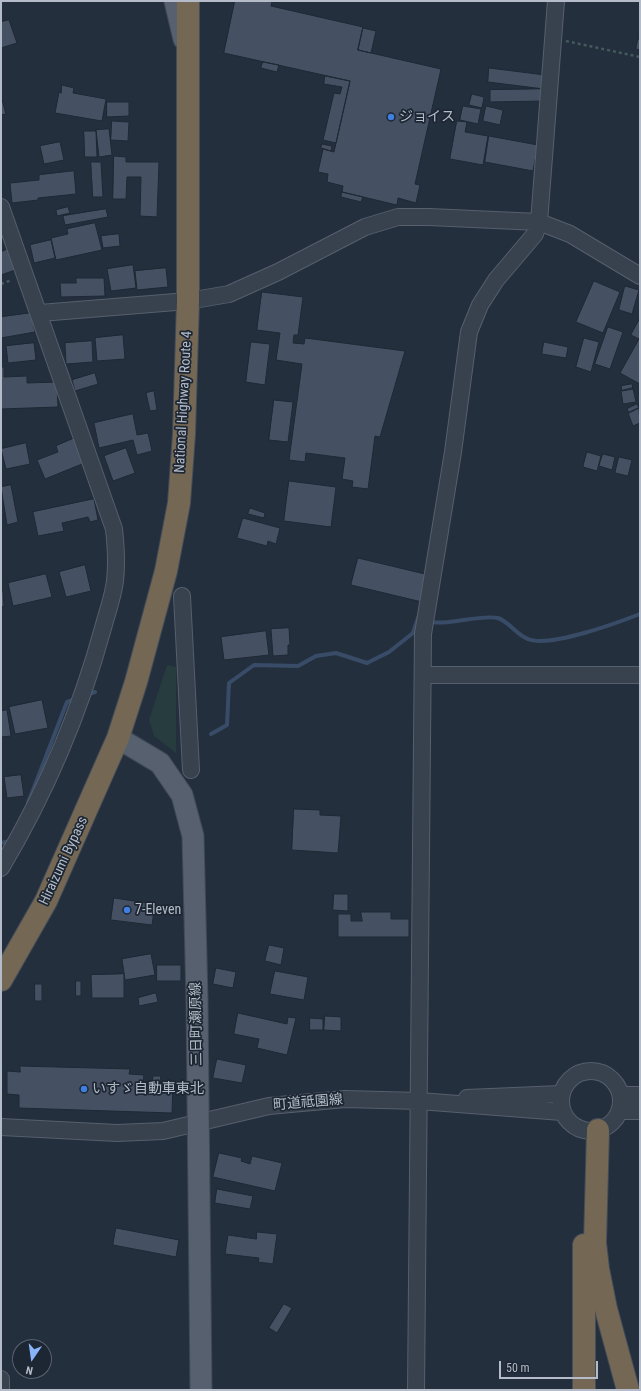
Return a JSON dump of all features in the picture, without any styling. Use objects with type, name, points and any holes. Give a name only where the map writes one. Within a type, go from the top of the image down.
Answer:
[{"type":"highway","name":"National Highway Route 4","points":[[118,738],[136,682],[166,570],[178,503],[184,434],[188,301],[188,1]]},
{"type":"highway","name":"Hiraizumi Bypass","points":[[1,980],[46,901],[118,738]]},
{"type":"highway","points":[[584,1390],[592,1130]]},
{"type":"highway","points":[[592,1130],[595,1244],[598,1269],[606,1309],[628,1390]]},
{"type":"main road","points":[[175,1],[189,59]]},
{"type":"main road","name":"三日町瀬原線","points":[[118,738],[160,763],[182,795],[193,836],[199,1122],[201,1390]]},
{"type":"street","points":[[416,1390],[424,675],[423,634],[453,452],[469,332],[480,305],[496,280],[536,234],[540,222],[556,1]]},
{"type":"street","points":[[1,207],[40,313],[114,530],[116,557],[115,582],[94,659],[64,743],[20,835],[1,868]]},
{"type":"street","points":[[40,313],[188,301],[229,294],[278,272],[365,227],[398,217],[540,222],[570,234],[640,276]]},
{"type":"street","points":[[182,596],[191,770]]},
{"type":"street","points":[[424,675],[640,675]]},
{"type":"street","points":[[589,1070],[598,1071],[607,1075],[615,1082],[621,1095],[620,1111],[611,1123],[592,1130],[571,1124],[562,1112],[561,1094],[564,1085],[570,1078],[579,1072],[589,1070]]},
{"type":"street","name":"町道祗園線","points":[[419,1101],[561,1094]]},
{"type":"street","points":[[621,1095],[640,1095]]},
{"type":"street","name":"町道祗園線","points":[[1,1127],[117,1133],[163,1131],[269,1106],[345,1099],[419,1101],[491,1108],[543,1109],[562,1112]]},
{"type":"street","points":[[620,1111],[640,1111]]},
{"type":"street","points":[[1,1379],[2,1390]]},
{"type":"path","points":[[553,38],[640,57]]},
{"type":"green space","points":[[167,665],[176,667],[176,753],[154,736],[149,720]]},
{"type":"building","points":[[235,1],[272,1],[271,6],[363,27],[358,50],[441,69],[415,184],[420,185],[416,203],[398,198],[397,205],[342,192],[343,186],[327,182],[328,174],[318,172],[323,149],[334,152],[350,81],[224,53]]},
{"type":"building","points":[[9,20],[17,43],[1,48],[1,22]]},
{"type":"building","points":[[363,28],[376,31],[371,53],[358,50]]},
{"type":"building","points":[[638,39],[640,40],[640,50],[636,49]]},
{"type":"building","points":[[263,62],[279,65],[277,72],[261,68]]},
{"type":"building","points":[[489,68],[545,75],[544,89],[488,82]]},
{"type":"building","points":[[325,76],[350,81],[336,143],[323,140],[334,93],[340,94],[342,87],[324,84]]},
{"type":"building","points":[[62,85],[74,88],[73,93],[106,99],[102,121],[55,113],[59,92],[61,93]]},
{"type":"building","points":[[544,89],[544,101],[490,102],[490,90]]},
{"type":"building","points":[[472,94],[484,97],[482,108],[469,105]]},
{"type":"building","points":[[1,96],[6,114],[1,115]]},
{"type":"building","points":[[107,102],[129,102],[129,116],[107,117]]},
{"type":"building","points":[[463,106],[481,109],[478,124],[460,120]]},
{"type":"building","points":[[486,106],[503,110],[500,125],[483,121]]},
{"type":"building","points":[[112,121],[129,122],[128,141],[111,140]]},
{"type":"building","points":[[457,121],[467,122],[465,132],[488,136],[483,165],[450,159]]},
{"type":"building","points":[[109,129],[112,155],[99,157],[96,130]]},
{"type":"building","points":[[84,131],[96,131],[97,157],[85,157]]},
{"type":"building","points":[[489,136],[538,145],[533,171],[485,162]]},
{"type":"building","points":[[60,142],[64,160],[44,164],[40,146]]},
{"type":"building","points":[[322,144],[332,146],[331,151],[321,148]]},
{"type":"building","points":[[114,156],[126,157],[126,162],[159,162],[157,217],[140,216],[141,177],[127,177],[126,199],[113,199]]},
{"type":"building","points":[[91,162],[101,162],[103,197],[93,197]]},
{"type":"building","points":[[74,171],[76,194],[38,198],[38,200],[12,203],[10,183],[39,180],[39,175]]},
{"type":"building","points":[[342,192],[363,197],[361,202],[341,197]]},
{"type":"building","points":[[68,207],[70,213],[57,216],[56,210]]},
{"type":"building","points":[[106,209],[108,217],[65,225],[63,216]]},
{"type":"building","points":[[95,223],[102,250],[56,260],[51,238],[68,234],[67,229]]},
{"type":"building","points":[[119,234],[120,246],[103,248],[101,236]]},
{"type":"building","points":[[51,240],[55,258],[34,263],[30,245]]},
{"type":"building","points":[[10,248],[18,269],[1,275],[1,252]]},
{"type":"building","points":[[133,265],[136,288],[111,291],[107,269]]},
{"type":"building","points":[[166,268],[168,287],[137,290],[135,271]]},
{"type":"building","points":[[76,278],[104,278],[105,296],[61,297],[60,283],[76,283]]},
{"type":"building","points":[[594,281],[620,292],[603,333],[576,322]]},
{"type":"building","points":[[625,286],[639,290],[632,314],[619,310]]},
{"type":"building","points":[[262,292],[303,297],[298,335],[294,335],[293,343],[304,344],[305,338],[405,351],[380,437],[375,436],[368,489],[352,487],[353,481],[342,479],[345,458],[306,453],[305,462],[289,460],[302,364],[276,360],[280,333],[257,330]]},
{"type":"building","points":[[31,313],[35,332],[1,338],[1,317]]},
{"type":"building","points":[[640,318],[640,384],[620,373],[639,339],[631,335]]},
{"type":"building","points":[[608,327],[623,332],[610,369],[595,364]]},
{"type":"building","points":[[123,335],[125,359],[97,361],[95,338]]},
{"type":"building","points":[[584,338],[599,342],[591,372],[576,367]]},
{"type":"building","points":[[92,341],[93,362],[66,364],[65,343]]},
{"type":"building","points":[[251,342],[270,344],[265,385],[246,382]]},
{"type":"building","points":[[544,342],[568,347],[566,358],[542,354]]},
{"type":"building","points":[[34,343],[36,360],[8,363],[6,346]]},
{"type":"building","points":[[1,367],[4,367],[4,377],[27,376],[27,383],[57,382],[58,407],[1,409]]},
{"type":"building","points":[[95,373],[98,384],[75,391],[72,380]]},
{"type":"building","points":[[632,384],[633,389],[622,391],[621,386]]},
{"type":"building","points":[[633,388],[636,402],[623,404],[621,391]]},
{"type":"building","points":[[154,391],[157,410],[150,411],[146,393]]},
{"type":"building","points":[[274,400],[293,402],[288,442],[269,440]]},
{"type":"building","points":[[637,404],[639,408],[629,413],[627,409]]},
{"type":"building","points":[[639,408],[640,423],[633,426],[628,413]]},
{"type":"building","points":[[133,414],[137,435],[148,433],[152,451],[137,455],[133,440],[99,448],[94,423]]},
{"type":"building","points":[[77,437],[87,462],[45,479],[37,460],[58,452],[56,446]]},
{"type":"building","points":[[26,443],[30,464],[6,469],[1,449]]},
{"type":"building","points":[[126,448],[135,473],[113,481],[104,456]]},
{"type":"building","points":[[587,452],[601,456],[597,471],[583,467]]},
{"type":"building","points":[[603,454],[615,457],[612,470],[599,466]]},
{"type":"building","points":[[619,457],[632,460],[628,476],[615,473]]},
{"type":"building","points":[[289,481],[336,487],[331,527],[284,521]]},
{"type":"building","points":[[11,485],[18,522],[7,525],[1,487]]},
{"type":"building","points":[[94,499],[98,520],[90,522],[88,517],[62,523],[64,531],[38,536],[33,512]]},
{"type":"building","points":[[250,508],[265,513],[264,518],[248,514]]},
{"type":"building","points":[[243,518],[280,528],[276,544],[268,541],[267,546],[237,538]]},
{"type":"building","points":[[358,558],[429,575],[422,602],[351,585]]},
{"type":"building","points":[[85,565],[91,591],[66,597],[59,572]]},
{"type":"building","points":[[46,574],[52,597],[13,606],[8,583]]},
{"type":"building","points":[[1,591],[3,591],[4,606],[1,607]]},
{"type":"building","points":[[289,628],[290,645],[288,645],[288,655],[273,656],[271,629]]},
{"type":"building","points":[[266,631],[269,655],[224,660],[221,637]]},
{"type":"building","points":[[42,700],[48,728],[15,734],[9,707]]},
{"type":"building","points":[[7,710],[11,736],[1,737],[1,711]]},
{"type":"building","points":[[21,775],[24,796],[7,798],[4,777]]},
{"type":"building","points":[[294,809],[320,810],[320,815],[341,816],[338,853],[292,850]]},
{"type":"building","points":[[334,894],[348,894],[348,911],[333,910]]},
{"type":"building","points":[[114,898],[155,904],[152,925],[111,920]]},
{"type":"building","points":[[361,912],[391,912],[391,919],[409,919],[409,937],[338,937],[338,914],[351,914],[351,921],[362,921]]},
{"type":"building","points":[[269,945],[284,948],[281,965],[265,961]]},
{"type":"building","points":[[151,954],[155,975],[125,980],[122,959]]},
{"type":"building","points":[[157,965],[181,965],[181,981],[157,981]]},
{"type":"building","points":[[216,968],[236,972],[233,988],[213,984]]},
{"type":"building","points":[[275,971],[308,977],[304,1000],[270,994]]},
{"type":"building","points":[[124,974],[124,998],[92,998],[91,975]]},
{"type":"building","points":[[76,981],[81,981],[81,996],[76,996]]},
{"type":"building","points":[[35,984],[42,984],[42,1001],[35,1001]]},
{"type":"building","points":[[156,993],[158,1002],[139,1006],[138,998]]},
{"type":"building","points":[[238,1013],[287,1024],[288,1017],[296,1018],[287,1055],[257,1048],[259,1039],[234,1034]]},
{"type":"building","points":[[325,1016],[341,1017],[341,1031],[324,1030]]},
{"type":"building","points":[[310,1018],[323,1019],[323,1030],[310,1030]]},
{"type":"building","points":[[217,1059],[246,1065],[242,1083],[213,1078]]},
{"type":"building","points":[[20,1066],[130,1069],[129,1074],[144,1075],[143,1082],[152,1083],[153,1076],[161,1076],[160,1083],[173,1083],[172,1113],[19,1108],[19,1095],[7,1094],[7,1071],[20,1072]]},
{"type":"building","points":[[219,1153],[242,1158],[241,1161],[250,1164],[252,1156],[282,1163],[275,1191],[213,1177]]},
{"type":"building","points":[[217,1189],[253,1196],[250,1209],[215,1203]]},
{"type":"building","points":[[116,1228],[179,1240],[176,1257],[113,1245]]},
{"type":"building","points":[[257,1232],[277,1234],[273,1264],[258,1262],[259,1258],[225,1254],[228,1235],[256,1239]]},
{"type":"building","points":[[284,1304],[292,1308],[277,1333],[269,1328]]},
{"type":"waterway","points":[[428,621],[442,622],[490,617],[498,618],[524,637],[538,641],[551,640],[583,633],[640,614]]},
{"type":"waterway","points":[[211,734],[227,725],[229,683],[254,665],[298,666],[316,656],[336,653],[367,663],[389,652],[413,633],[418,618]]},
{"type":"waterway","points":[[86,695],[95,692]]},
{"type":"waterway","points":[[28,803],[67,702],[76,699]]},
{"type":"waterway","points":[[1,843],[11,841]]},
{"type":"place","name":"ジョイス","points":[[391,117]]},
{"type":"place","name":"7-Eleven","points":[[127,910]]},
{"type":"place","name":"いすゞ自動車東北","points":[[84,1089]]}]
